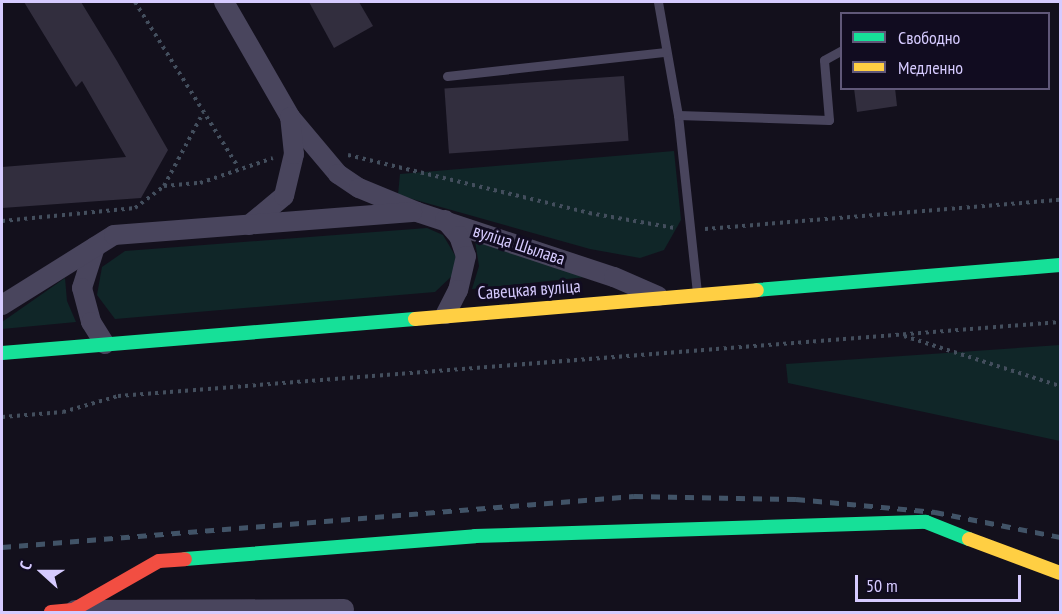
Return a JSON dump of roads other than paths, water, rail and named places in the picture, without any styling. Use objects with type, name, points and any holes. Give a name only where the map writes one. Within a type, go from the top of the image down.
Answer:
[{"type":"main road","name":"Савецкая вуліца","points":[[2,353],[446,314],[1060,265]]},
{"type":"main road","points":[[51,612],[73,610],[159,561],[475,536],[926,522],[1060,573]]},
{"type":"street","name":"вуліца Шылава","points":[[224,2],[290,117],[338,174],[359,188],[417,212],[614,277],[661,297]]},
{"type":"street","name":"вуліца Шылава","points":[[249,225],[284,196],[294,154],[290,117]]},
{"type":"street","name":"вуліца Шылава","points":[[2,305],[114,235],[417,212]]},
{"type":"street","name":"вуліца Шылава","points":[[445,220],[459,236],[466,256],[458,290],[446,314]]},
{"type":"street","points":[[95,247],[82,288],[92,322],[105,344]]},
{"type":"street","points":[[73,610],[344,609]]},
{"type":"lane","points":[[658,2],[678,115],[697,294]]},
{"type":"lane","points":[[678,115],[830,120],[824,60],[840,51]]},
{"type":"lane","points":[[447,76],[666,52]]},
{"type":"railway","points":[[2,547],[634,496],[796,499],[935,512],[1060,537]]}]
